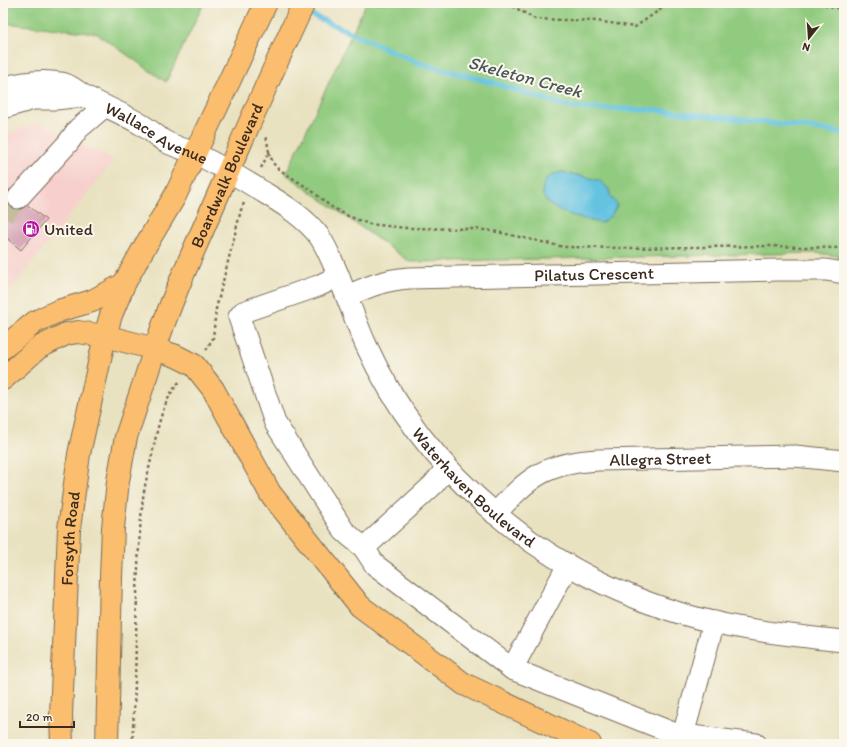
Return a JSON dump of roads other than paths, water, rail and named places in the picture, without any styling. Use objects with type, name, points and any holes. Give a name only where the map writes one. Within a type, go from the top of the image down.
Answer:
[{"type":"main road","name":"Boardwalk Boulevard","points":[[105,336],[111,315],[124,284],[175,196],[266,3]]},
{"type":"main road","name":"Boardwalk Boulevard","points":[[155,349],[166,315],[246,129],[304,3]]},
{"type":"main road","points":[[3,348],[35,322],[58,311],[92,301],[124,284]]},
{"type":"main road","points":[[3,379],[38,348],[66,334],[78,332],[105,336],[155,349],[176,356],[194,365],[213,389],[270,493],[360,606],[464,684],[590,744]]},
{"type":"main road","name":"Forsyth Road","points":[[62,744],[61,715],[68,529],[79,454],[105,336]]},
{"type":"main road","points":[[107,744],[113,528],[118,481],[126,437],[155,349]]},
{"type":"street","name":"Wallace Avenue","points":[[3,88],[32,81],[64,83],[84,96],[143,125],[165,141],[194,153],[229,171]]},
{"type":"street","name":"Wallace Avenue","points":[[3,108],[33,99],[55,99],[84,96]]},
{"type":"street","points":[[18,198],[68,143],[78,129],[105,106]]},
{"type":"street","name":"Waterhaven Boulevard","points":[[229,171],[281,203],[309,224],[326,248],[339,276],[366,344],[392,394],[426,442],[447,468],[468,489],[522,536],[568,565],[598,581],[637,598],[676,612],[714,622],[787,635],[844,641]]},
{"type":"street","name":"Pilatus Crescent","points":[[347,296],[376,283],[394,279],[409,278],[779,270],[826,270],[844,273]]},
{"type":"street","points":[[339,276],[318,286],[243,312],[239,317],[275,423],[344,531],[364,548],[375,565],[512,668],[673,733],[756,744]]},
{"type":"street","name":"Allegra Street","points":[[496,514],[511,497],[530,480],[547,470],[569,463],[598,460],[795,456],[844,461]]},
{"type":"street","points":[[364,548],[433,485],[447,468]]},
{"type":"street","points":[[512,668],[568,565]]},
{"type":"street","points":[[683,735],[714,622]]},
{"type":"water","points":[[561,172],[600,181],[609,189],[610,195],[617,205],[612,215],[601,223],[574,216],[554,208],[547,202],[543,195],[543,187],[545,181],[549,177]]},
{"type":"waterway","name":"Skeleton Creek","points":[[284,3],[297,9]]},
{"type":"waterway","name":"Skeleton Creek","points":[[305,12],[418,63],[491,82],[573,108],[656,110],[782,124],[844,133]]},
{"type":"tunnel","points":[[3,215],[18,198]]},
{"type":"place","name":"United","points":[[31,229]]}]
